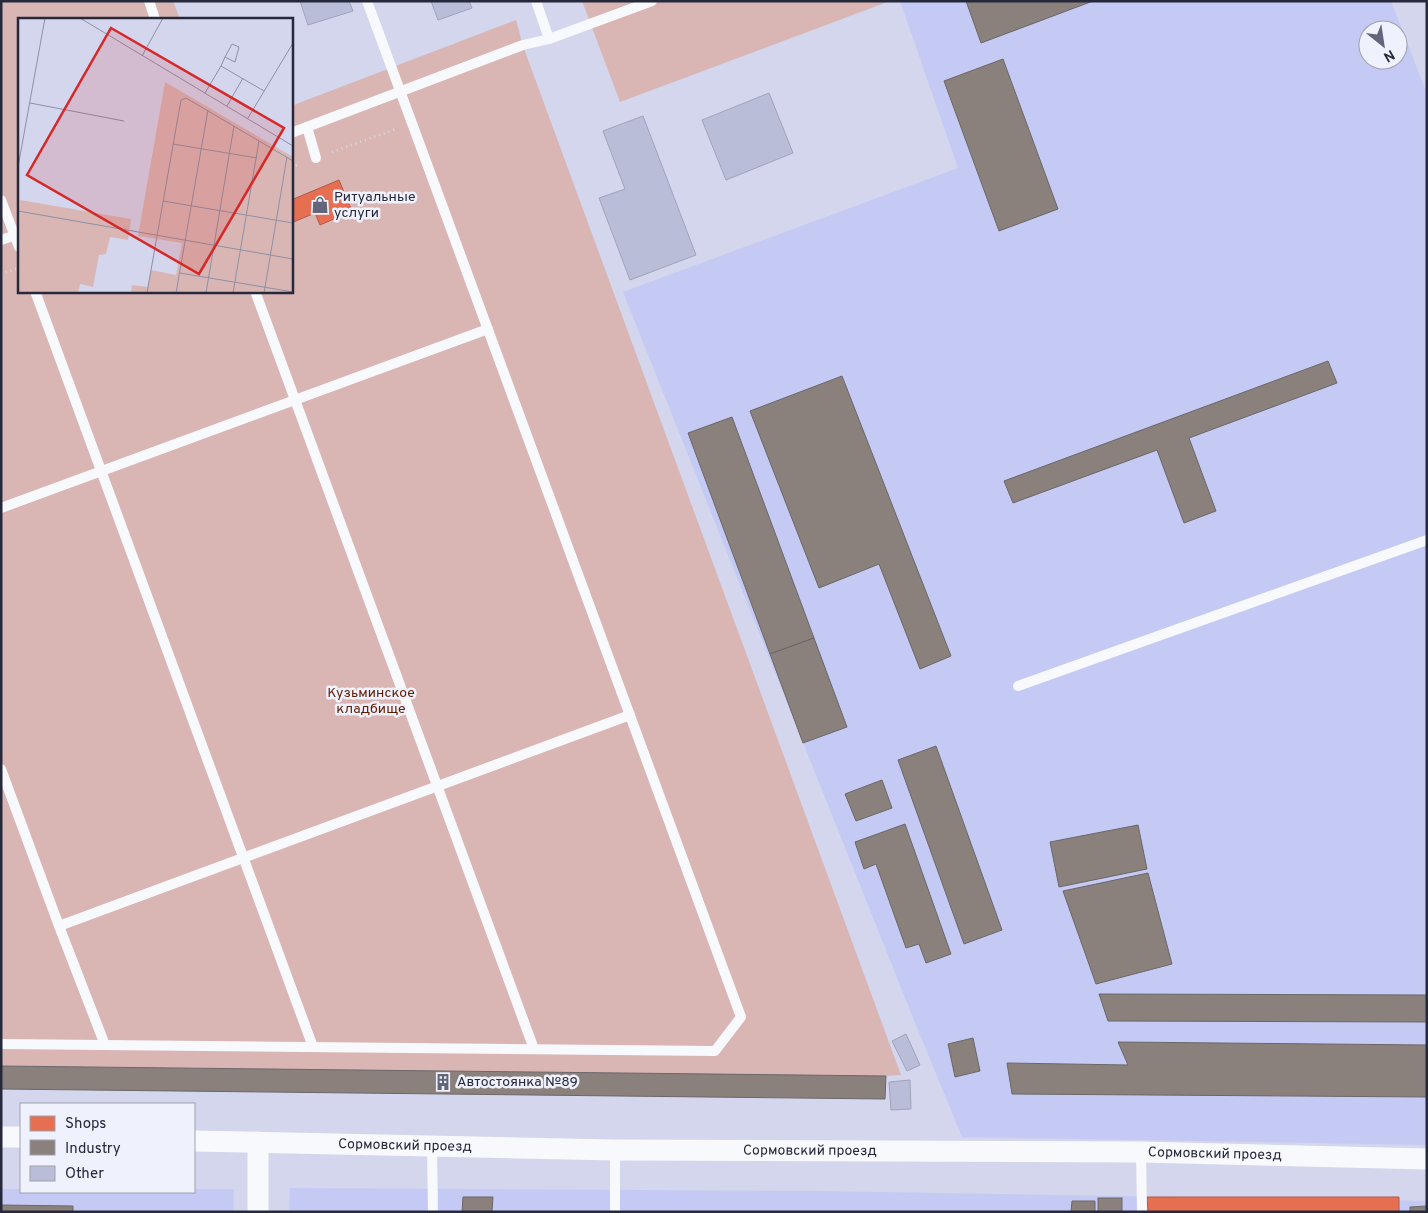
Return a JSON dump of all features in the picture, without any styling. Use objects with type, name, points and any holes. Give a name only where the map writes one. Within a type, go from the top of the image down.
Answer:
[{"type":"street","points":[[1,1136],[20,1137]]},
{"type":"street","name":"Сормовский проезд","points":[[195,1141],[615,1150],[1141,1152],[1427,1159]]},
{"type":"street","points":[[258,1142],[258,1212]]},
{"type":"lane","points":[[149,1],[155,18]]},
{"type":"lane","points":[[1,1044],[715,1051],[741,1017],[367,1]]},
{"type":"lane","points":[[536,1],[549,39]]},
{"type":"lane","points":[[292,133],[523,46],[549,39],[652,1]]},
{"type":"lane","points":[[307,127],[316,158]]},
{"type":"lane","points":[[1,200],[17,234],[1,240]]},
{"type":"lane","points":[[35,292],[314,1047]]},
{"type":"lane","points":[[256,292],[534,1049]]},
{"type":"lane","points":[[1,508],[488,329]]},
{"type":"lane","points":[[1018,686],[1427,540]]},
{"type":"lane","points":[[59,926],[630,715]]},
{"type":"lane","points":[[1,769],[105,1045]]},
{"type":"lane","points":[[432,1146],[433,1212]]},
{"type":"lane","points":[[615,1150],[615,1212]]},
{"type":"lane","points":[[1141,1152],[1142,1212]]},
{"type":"path","points":[[292,167],[412,123]]},
{"type":"path","points":[[1,274],[18,268]]},
{"type":"shaded area","points":[[900,1],[1391,1],[1398,20],[1358,20],[1358,70],[1408,70],[1408,45],[1427,94],[1427,1145],[962,1137],[623,292],[958,168]]},
{"type":"shaded area","points":[[290,1188],[819,1191],[1427,1201],[1427,1212],[289,1212]]},
{"type":"shaded area","points":[[1,1189],[20,1189],[20,1193],[195,1193],[195,1189],[234,1189],[233,1212],[1,1212]]},
{"type":"green space","name":"Кузьминское кладбище","points":[[1,1],[173,1],[180,18],[18,18],[18,292],[292,292],[292,106],[516,20],[523,46],[901,1075],[1,1066]]},
{"type":"green space","points":[[582,1],[890,1],[620,102]]},
{"type":"building: Shops","name":"Ритуальные услуги","points":[[339,180],[352,211],[320,225],[315,213],[292,223],[292,200]]},
{"type":"building: Shops","points":[[1147,1197],[1399,1197],[1399,1212],[1148,1212]]},
{"type":"building: Industry","points":[[966,1],[1093,1],[981,43]]},
{"type":"building: Industry","points":[[1003,59],[1058,209],[999,231],[944,81]]},
{"type":"building: Industry","points":[[1328,361],[1337,383],[1189,438],[1216,511],[1184,523],[1157,450],[1013,503],[1004,481]]},
{"type":"building: Industry","points":[[842,376],[951,656],[920,669],[879,564],[819,588],[750,411]]},
{"type":"building: Industry","points":[[732,417],[814,638],[770,654],[688,433]]},
{"type":"building: Industry","points":[[814,638],[847,727],[803,743],[770,654]]},
{"type":"building: Industry","points":[[936,746],[1002,930],[964,944],[898,760]]},
{"type":"building: Industry","points":[[882,780],[892,808],[856,821],[845,794]]},
{"type":"building: Industry","points":[[905,824],[951,954],[926,963],[919,944],[906,948],[876,864],[864,869],[855,842]]},
{"type":"building: Industry","points":[[1138,825],[1147,869],[1059,887],[1050,842]]},
{"type":"building: Industry","points":[[1148,873],[1172,964],[1096,984],[1063,891]]},
{"type":"building: Industry","points":[[1099,994],[1427,995],[1427,1022],[1108,1021]]},
{"type":"building: Industry","points":[[973,1038],[980,1071],[955,1077],[948,1044]]},
{"type":"building: Industry","points":[[1118,1042],[1427,1045],[1427,1097],[1012,1094],[1007,1063],[1128,1065]]},
{"type":"building: Industry","name":"Автостоянка №89","points":[[1,1066],[886,1076],[885,1099],[1,1089]]},
{"type":"building: Industry","points":[[463,1197],[493,1197],[492,1212],[462,1212]]},
{"type":"building: Industry","points":[[1098,1198],[1122,1198],[1122,1212],[1098,1212]]},
{"type":"building: Industry","points":[[1072,1201],[1095,1201],[1095,1212],[1071,1212]]},
{"type":"building: Industry","points":[[1,1205],[73,1206],[73,1212],[1,1212]]},
{"type":"building: Industry","points":[[1427,1206],[1427,1212],[1410,1212],[1410,1207]]},
{"type":"building: Other","points":[[300,1],[349,1],[353,11],[308,25]]},
{"type":"building: Other","points":[[431,1],[469,1],[472,8],[438,20]]},
{"type":"building: Other","points":[[769,93],[793,153],[726,180],[702,120]]},
{"type":"building: Other","points":[[643,116],[696,255],[630,280],[599,198],[625,189],[603,131]]},
{"type":"building: Other","points":[[906,1034],[920,1065],[907,1071],[892,1041]]},
{"type":"building: Other","points":[[910,1080],[911,1109],[891,1110],[889,1082]]},
{"type":"place","name":"Ритуальные услуги","points":[[320,205]]},
{"type":"place","name":"Автостоянка №89","points":[[443,1082]]}]
